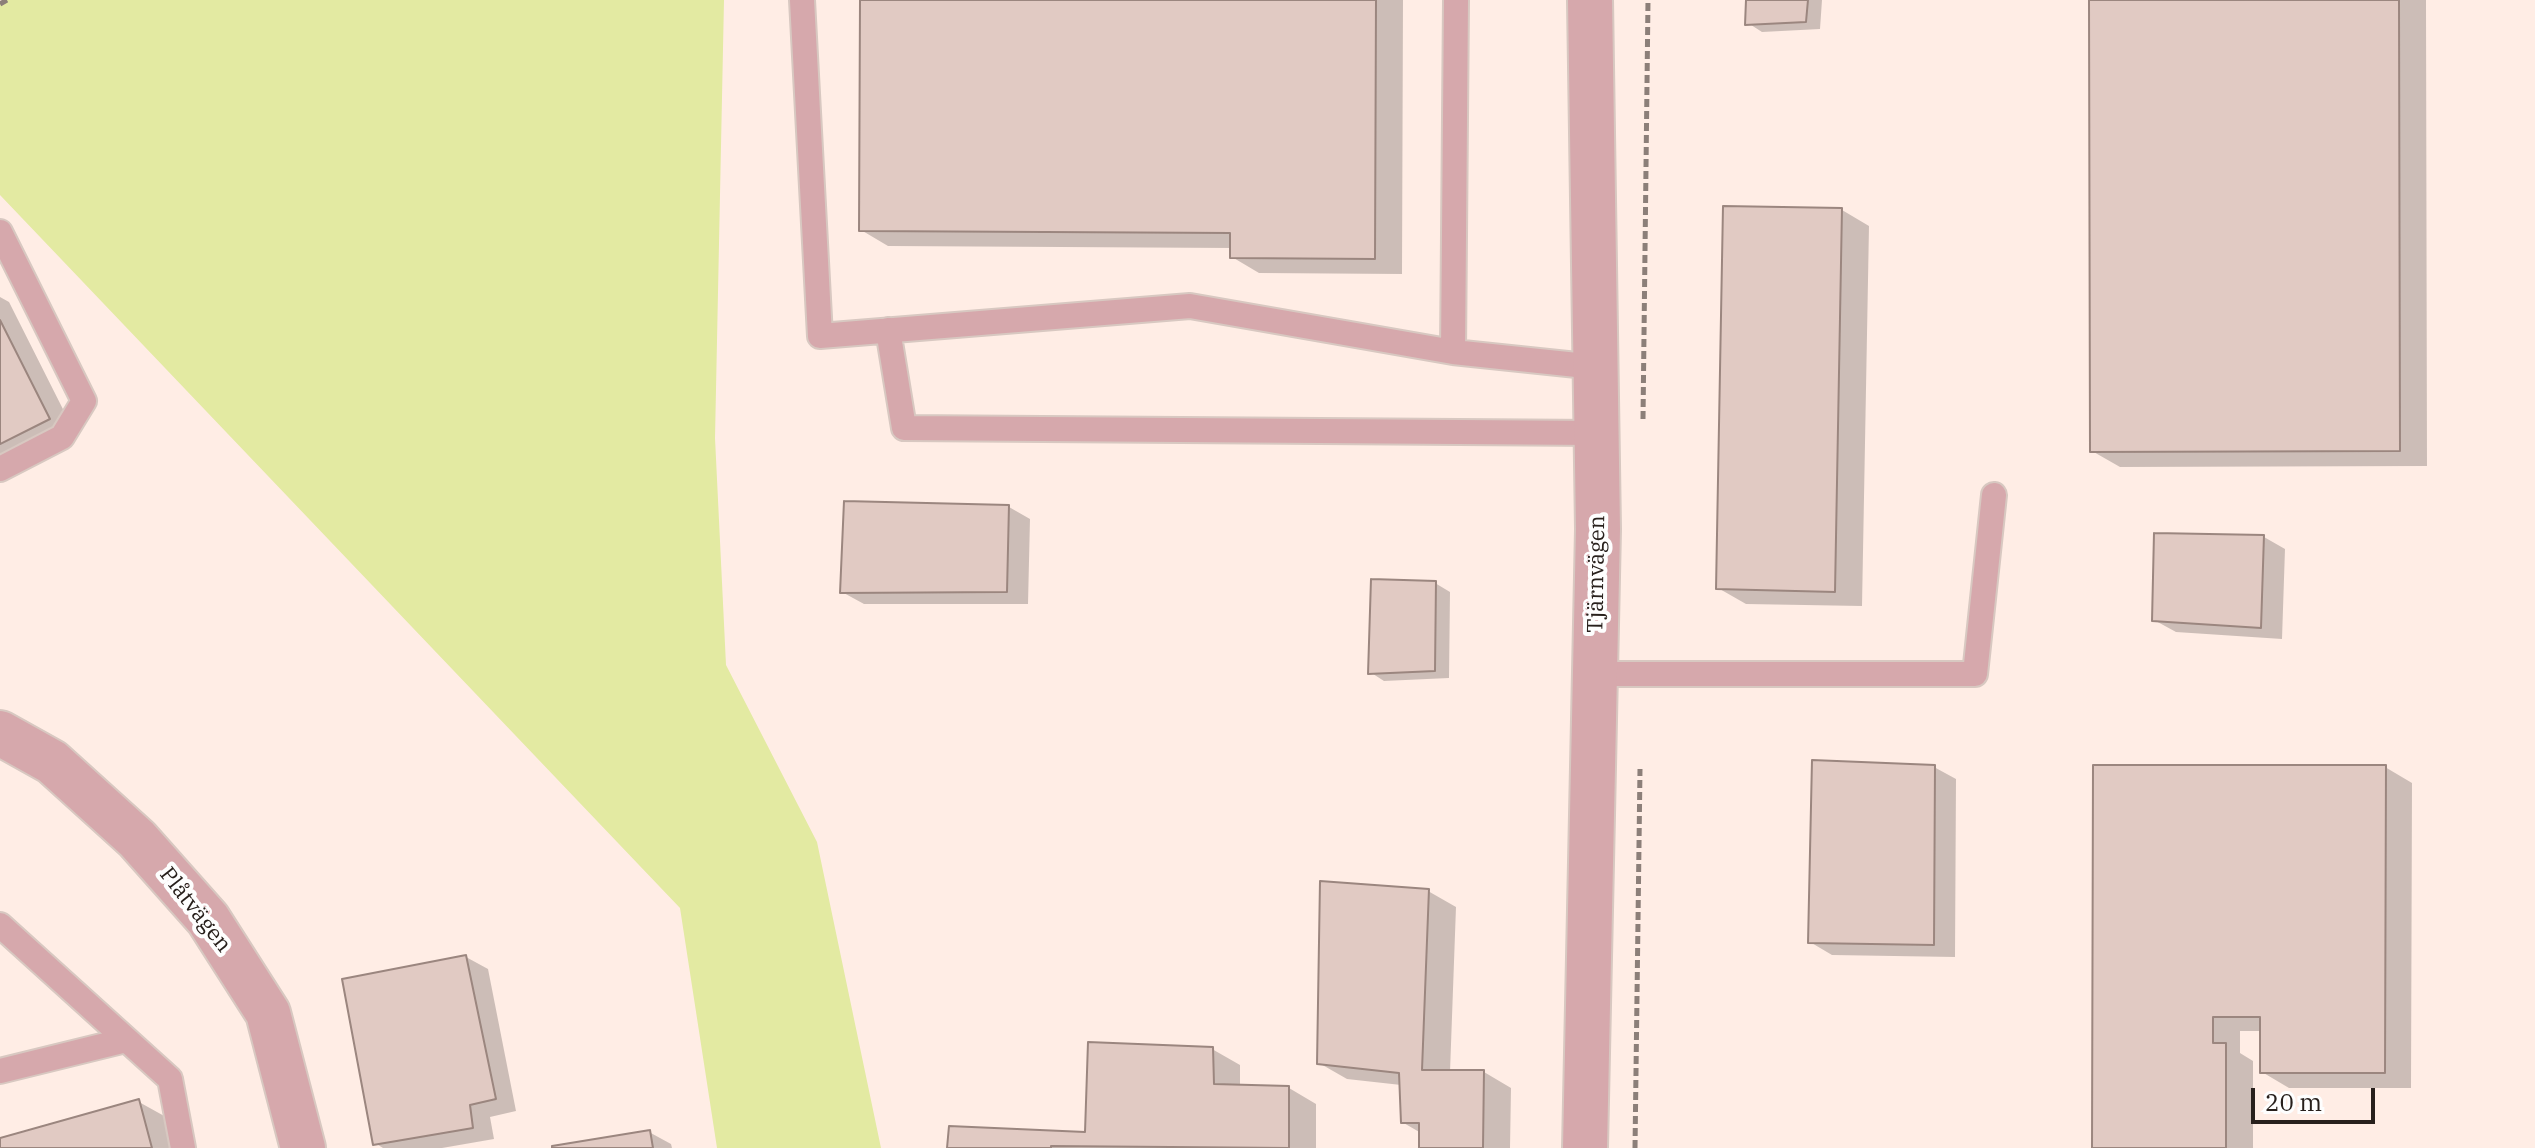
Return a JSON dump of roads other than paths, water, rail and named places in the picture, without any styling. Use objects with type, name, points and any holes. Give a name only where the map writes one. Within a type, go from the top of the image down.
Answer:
[{"type":"street","name":"Tjärnvägen","points":[[1585,1148],[1598,529],[1590,0]]},
{"type":"street","name":"Plåtvägen","points":[[0,733],[52,762],[137,839],[208,919],[268,1013],[303,1148]]},
{"type":"lane","points":[[802,0],[820,336],[1190,306],[1453,352],[1596,367]]},
{"type":"lane","points":[[1453,352],[1456,0]]},
{"type":"lane","points":[[0,232],[84,401],[62,437],[0,469]]},
{"type":"lane","points":[[888,330],[904,428],[1597,433]]},
{"type":"lane","points":[[1595,674],[1975,674],[1994,495]]},
{"type":"lane","points":[[0,925],[170,1079],[183,1148]]},
{"type":"lane","points":[[0,1071],[126,1040]]}]
